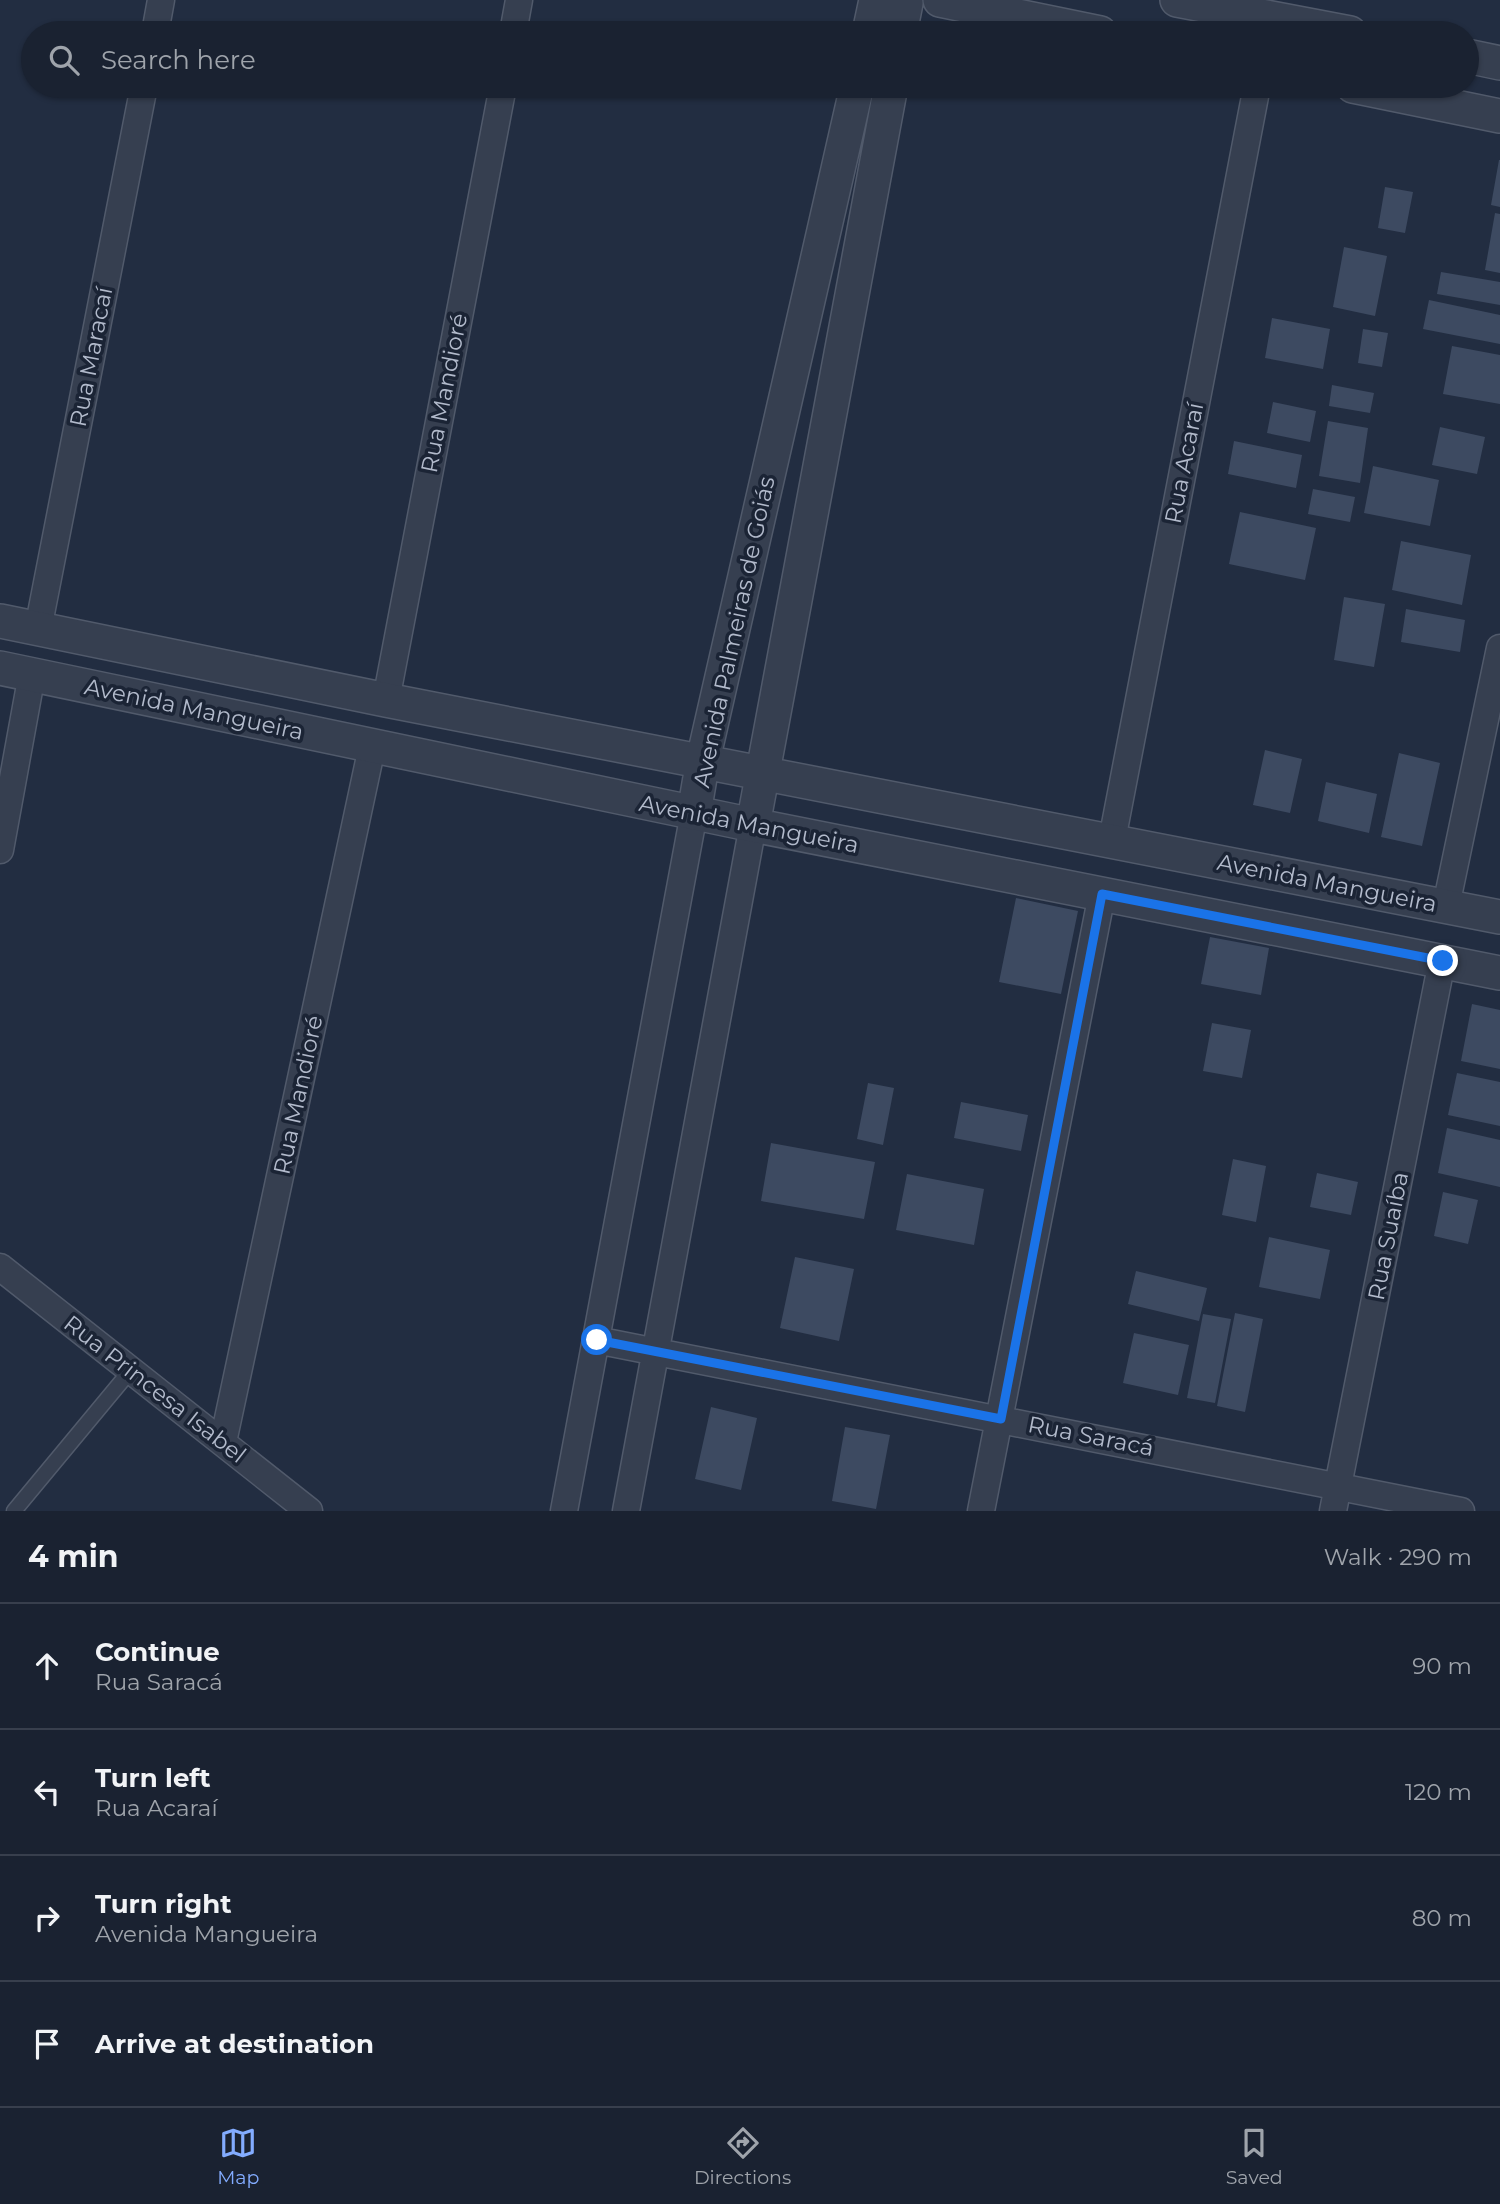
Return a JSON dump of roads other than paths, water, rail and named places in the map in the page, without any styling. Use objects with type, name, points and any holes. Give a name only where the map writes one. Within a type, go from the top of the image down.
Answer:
[{"type":"street","points":[[157,21],[161,0]]},
{"type":"street","points":[[515,21],[519,0]]},
{"type":"street","points":[[940,0],[1042,21]]},
{"type":"street","points":[[1177,0],[1271,9],[1310,21]]},
{"type":"street","points":[[881,21],[896,7]]},
{"type":"street","points":[[1479,59],[1500,63]]},
{"type":"street","name":"Rua Maracaí","points":[[38,629],[142,98]]},
{"type":"street","name":"Rua Mandioré","points":[[386,700],[501,98]]},
{"type":"street","name":"Avenida Palmeiras de Goiás","points":[[564,1511],[703,760],[854,98]]},
{"type":"street","points":[[626,1511],[889,98]]},
{"type":"street","name":"Rua Acaraí","points":[[1112,840],[1255,98]]},
{"type":"street","points":[[1412,98],[1500,116]]},
{"type":"street","name":"Avenida Mangueira","points":[[0,621],[386,700],[762,771],[1500,917]]},
{"type":"street","points":[[1446,906],[1500,648]]},
{"type":"street","name":"Avenida Mangueira","points":[[0,668],[753,825],[1500,973]]},
{"type":"street","points":[[0,850],[32,674]]},
{"type":"street","name":"Rua Mandioré","points":[[223,1442],[372,747]]},
{"type":"street","points":[[981,1511],[1102,894]]},
{"type":"street","name":"Rua Suaíba","points":[[1333,1511],[1443,961]]},
{"type":"street","name":"Rua Princesa Isabel","points":[[0,1267],[309,1511]]},
{"type":"street","name":"Rua Saracá","points":[[597,1340],[1461,1511]]},
{"type":"lane","points":[[14,1511],[131,1370]]}]
